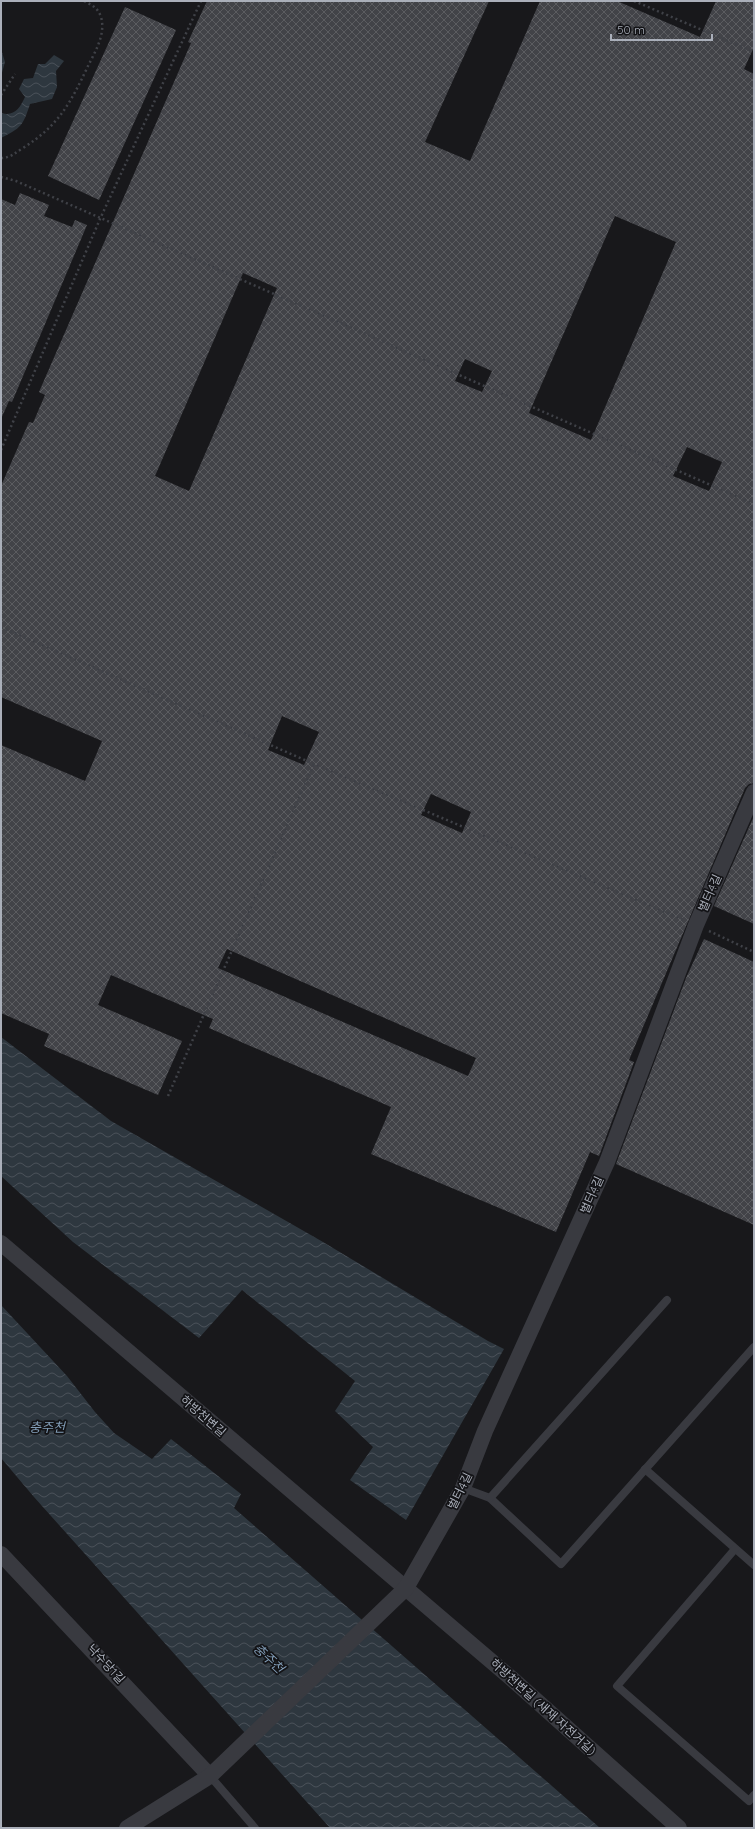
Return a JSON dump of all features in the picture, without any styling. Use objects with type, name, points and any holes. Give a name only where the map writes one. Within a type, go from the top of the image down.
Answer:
[{"type":"street","name":"벌터4길","points":[[127,1828],[210,1776],[406,1588],[463,1488],[485,1432],[606,1162],[696,925],[754,792]]},
{"type":"street","name":"하방천변길","points":[[1,1243],[209,1422],[406,1588]]},
{"type":"street","name":"낙수당1길","points":[[1,1554],[210,1776]]},
{"type":"street","name":"하방천변길 (새재 자전거길)","points":[[406,1588],[511,1678],[679,1828]]},
{"type":"lane","points":[[490,1498],[667,1300]]},
{"type":"lane","points":[[463,1488],[490,1498],[561,1564],[754,1347]]},
{"type":"lane","points":[[645,1469],[754,1565]]},
{"type":"lane","points":[[735,1549],[617,1686],[749,1801],[754,1795]]},
{"type":"lane","points":[[210,1776],[255,1828]]},
{"type":"path","points":[[1,158],[8,158],[39,138],[69,105],[96,51],[101,36],[101,17],[97,9],[84,1]]},
{"type":"path","points":[[1,450],[100,219],[201,1]]},
{"type":"path","points":[[634,1],[754,52]]},
{"type":"path","points":[[1,95],[15,74]]},
{"type":"path","points":[[1,176],[16,181],[754,504]]},
{"type":"path","points":[[1,627],[314,764],[696,925],[754,952]]},
{"type":"path","points":[[168,1096],[314,764]]},
{"type":"water","points":[[1,49],[5,62],[1,76]]},
{"type":"water","points":[[54,55],[64,61],[56,71],[57,87],[52,99],[30,104],[20,126],[13,132],[1,138],[1,113],[10,114],[19,108],[25,97],[19,89],[24,79],[33,78],[38,64],[45,64]]},
{"type":"water","points":[[1,1037],[111,1121],[323,1242],[488,1341],[504,1349],[406,1520],[350,1480],[373,1447],[335,1411],[355,1381],[242,1290],[199,1338],[73,1242],[1,1176]]},
{"type":"water","name":"충주천","points":[[1,1305],[67,1376],[95,1412],[114,1433],[152,1459],[171,1439],[241,1494],[234,1508],[600,1828],[330,1828],[34,1497],[1,1458]]},
{"type":"building","points":[[207,1],[489,1],[425,142],[470,161],[540,1],[617,1],[700,37],[716,1],[754,1],[754,47],[744,69],[754,74],[754,783],[749,784],[745,788],[629,1060],[634,1062],[599,1156],[590,1152],[556,1232],[371,1154],[391,1107],[209,1028],[213,1019],[111,975],[98,1005],[182,1041],[158,1095],[44,1046],[49,1034],[1,1013],[1,745],[85,781],[102,741],[1,697],[1,486],[29,422],[33,423],[45,395],[39,392],[191,43],[188,42]],"holes":[[[615,216],[676,242],[591,440],[529,413]],[[243,273],[277,288],[189,491],[155,476]],[[465,359],[492,371],[482,392],[455,381]],[[687,447],[722,462],[709,491],[673,476]],[[282,716],[319,732],[304,765],[268,750]],[[431,794],[471,812],[462,833],[421,815]],[[227,949],[476,1058],[468,1076],[218,968]]]},
{"type":"building","points":[[125,7],[176,30],[99,200],[48,176]]},
{"type":"building","points":[[20,193],[49,205],[44,216],[72,227],[75,220],[87,225],[12,402],[9,401],[1,419],[1,199],[15,205]]},
{"type":"building","points":[[754,816],[754,924],[714,906]]},
{"type":"building","points":[[704,939],[754,962],[754,1225],[616,1164],[686,978]]}]
